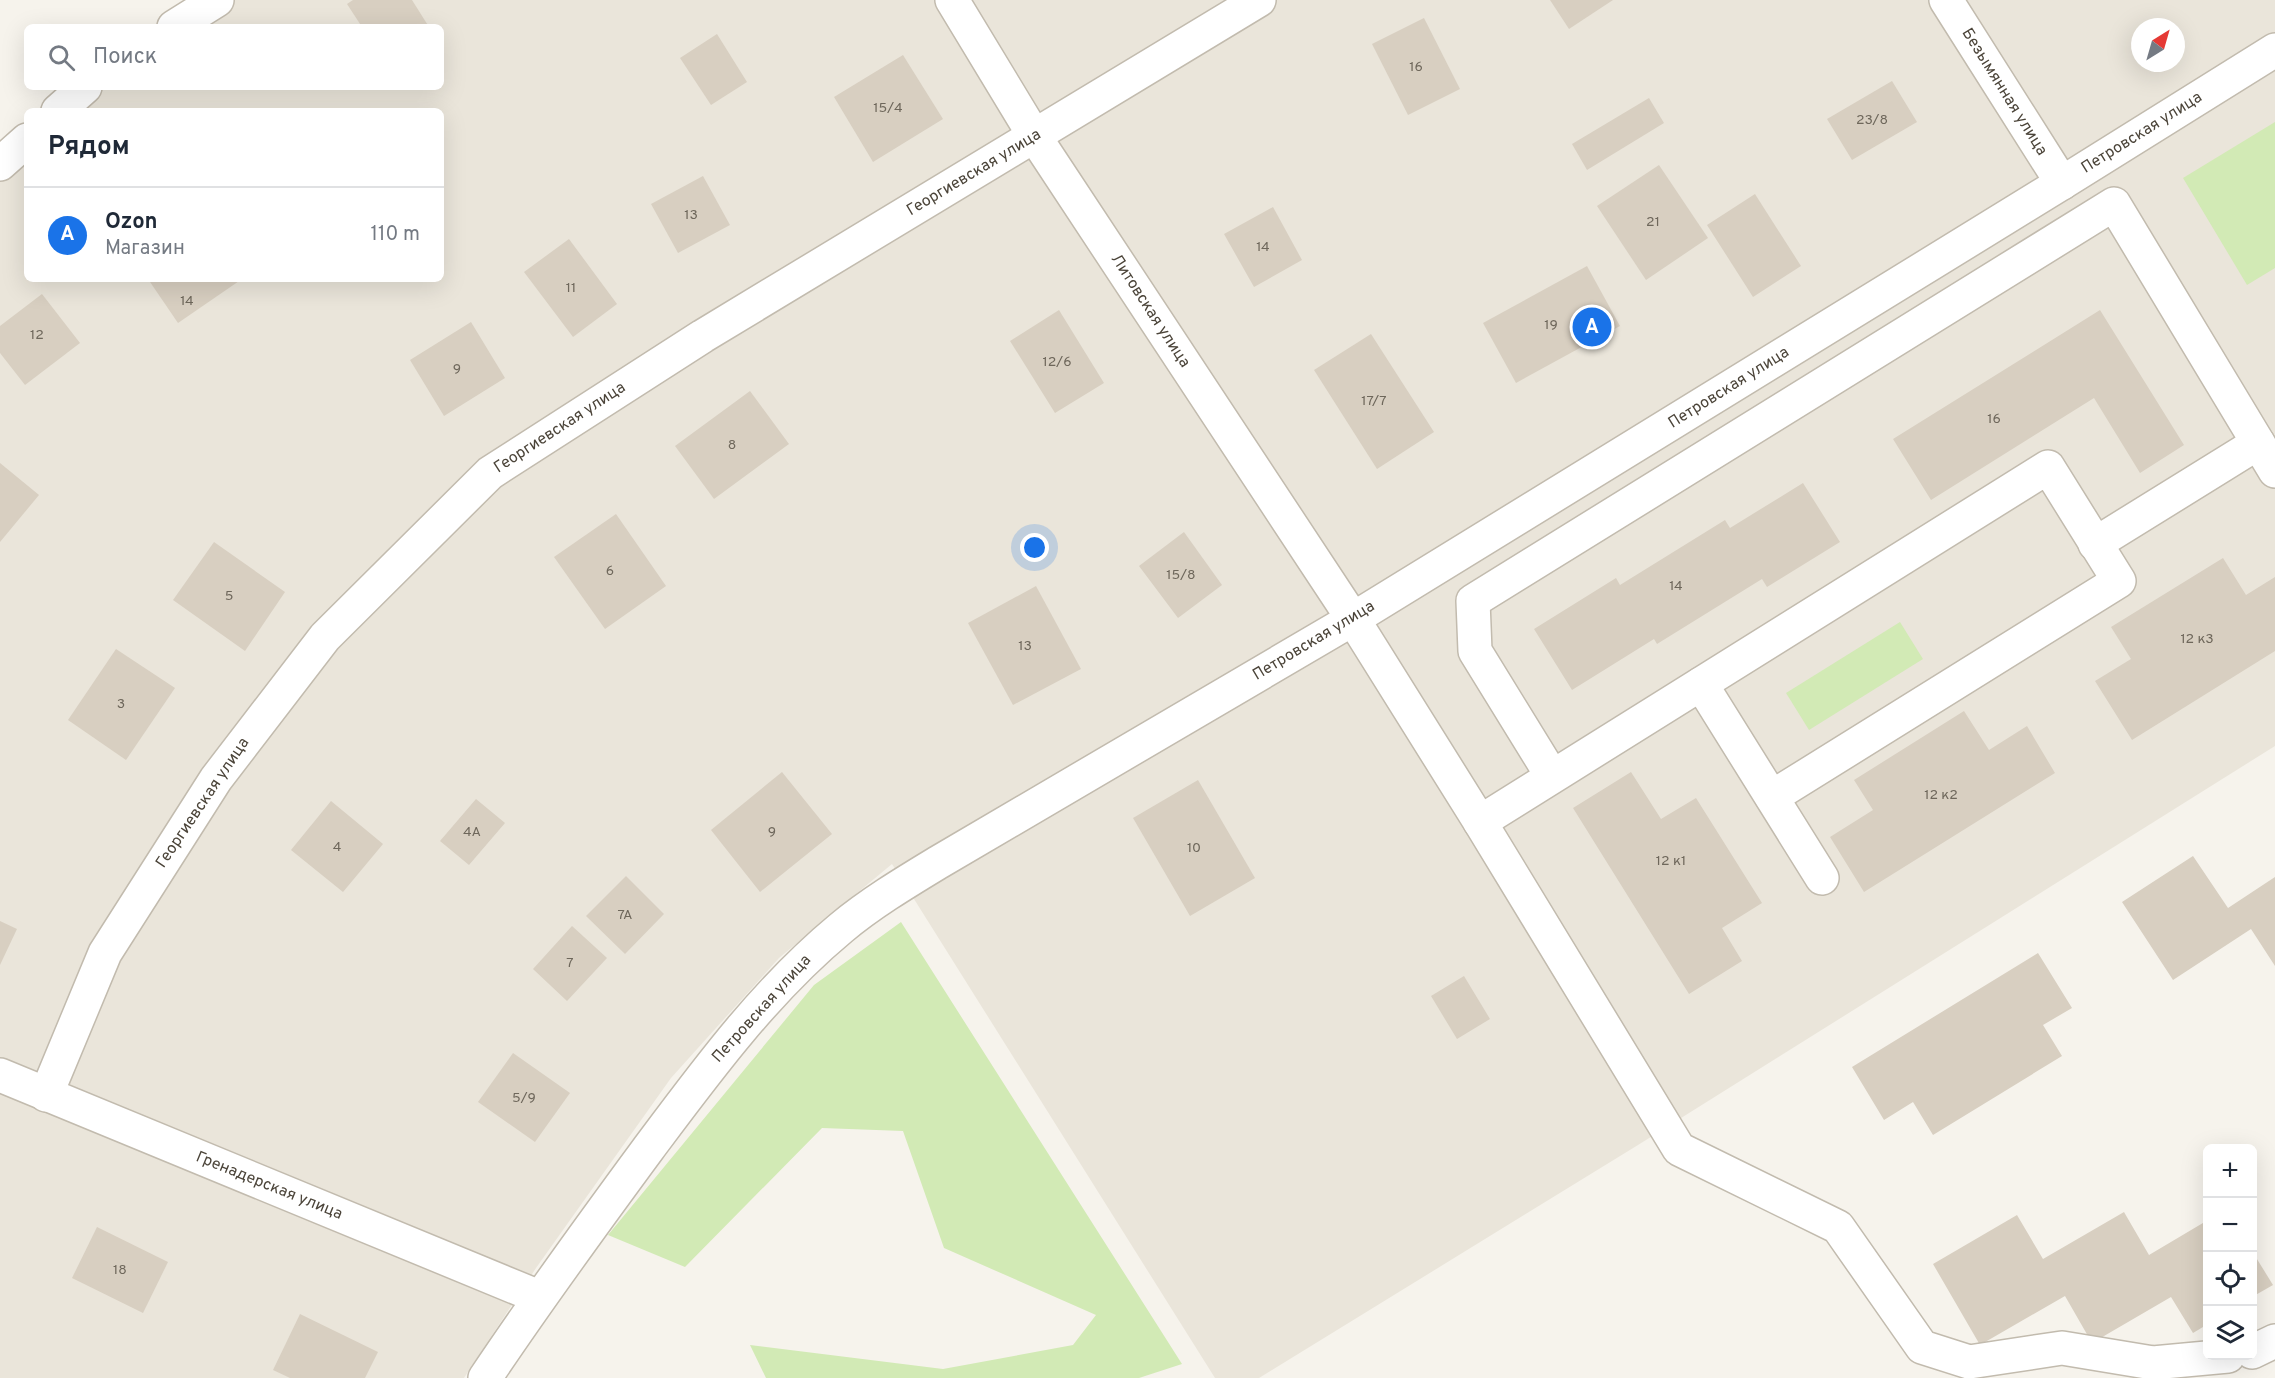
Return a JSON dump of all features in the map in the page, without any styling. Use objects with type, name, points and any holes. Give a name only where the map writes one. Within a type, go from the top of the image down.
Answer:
[{"type":"street","points":[[179,24],[217,0]]},
{"type":"street","name":"Литовская улица","points":[[952,0],[1035,137],[1353,619],[1480,822],[1679,1149],[1838,1227],[1922,1347],[1969,1362],[2062,1348],[2153,1363],[2203,1358]]},
{"type":"street","name":"Георгиевская улица","points":[[46,1095],[105,952],[216,779],[325,637],[490,473],[703,336],[1259,0]]},
{"type":"street","name":"Безымянная улица","points":[[1946,0],[2062,183]]},
{"type":"street","name":"Петровская улица","points":[[485,1378],[538,1297],[723,1049],[791,974],[842,927],[885,896],[939,862],[1353,619],[2275,50]]},
{"type":"street","points":[[61,108],[81,90]]},
{"type":"street","points":[[0,164],[24,143]]},
{"type":"street","points":[[1552,776],[1475,651],[1473,602],[2114,204],[2275,471]]},
{"type":"street","points":[[2096,544],[2258,443]]},
{"type":"street","points":[[1480,822],[2048,468],[2119,580],[1772,797]]},
{"type":"street","points":[[1701,684],[1822,878]]},
{"type":"street","name":"Гренадерская улица","points":[[0,1075],[538,1297]]},
{"type":"street","points":[[2257,1350],[2275,1341]]},
{"type":"shaded area","points":[[195,0],[2275,0],[2275,746],[1638,1145],[1259,1378],[1215,1378],[892,864],[779,958],[671,1078],[536,1268],[464,1378],[0,1378],[0,143],[24,125],[24,282],[444,282],[444,108],[48,108],[72,90],[444,90],[444,24],[162,24]]},
{"type":"green space","points":[[2275,122],[2275,268],[2247,285],[2183,178]]},
{"type":"green space","points":[[1900,622],[1923,659],[1809,730],[1786,693]]},
{"type":"green space","points":[[901,922],[1182,1364],[1139,1378],[766,1378],[750,1345],[943,1369],[1073,1345],[1096,1315],[944,1248],[903,1131],[822,1128],[685,1267],[608,1235],[814,985]]},
{"type":"building","points":[[353,0],[412,0],[427,24],[360,24],[347,4]]},
{"type":"building","points":[[1550,0],[1613,0],[1569,29]]},
{"type":"building","points":[[1424,18],[1460,89],[1408,115],[1372,44]]},
{"type":"building","points":[[717,34],[747,82],[711,105],[680,58]]},
{"type":"building","points":[[903,55],[943,119],[873,162],[834,97]]},
{"type":"building","points":[[1892,81],[1917,122],[1852,160],[1827,119]]},
{"type":"building","points":[[1649,98],[1664,123],[1587,170],[1572,144]]},
{"type":"building","points":[[1659,165],[1708,238],[1646,280],[1597,206]]},
{"type":"building","points":[[703,176],[730,225],[678,253],[651,204]]},
{"type":"building","points":[[1755,194],[1801,266],[1753,297],[1707,225]]},
{"type":"building","points":[[1273,207],[1302,260],[1254,287],[1224,234]]},
{"type":"building","points":[[569,239],[617,304],[573,337],[524,272]]},
{"type":"building","points":[[1587,266],[1620,326],[1516,383],[1483,323]]},
{"type":"building","points":[[150,282],[238,282],[178,323]]},
{"type":"building","points":[[42,294],[80,343],[25,385],[0,353],[0,326]]},
{"type":"building","points":[[1059,310],[1104,383],[1055,413],[1010,341]]},
{"type":"building","points":[[2100,310],[2184,445],[2140,473],[2094,398],[1931,500],[1893,439]]},
{"type":"building","points":[[471,322],[505,378],[444,416],[410,360]]},
{"type":"building","points":[[1371,334],[1434,432],[1377,469],[1314,370]]},
{"type":"building","points":[[750,391],[789,444],[714,499],[675,446]]},
{"type":"building","points":[[0,463],[39,495],[0,542]]},
{"type":"building","points":[[1803,483],[1840,542],[1767,587],[1762,579],[1657,644],[1654,639],[1572,690],[1534,629],[1616,578],[1620,585],[1725,520],[1730,528]]},
{"type":"building","points":[[616,514],[666,586],[605,629],[554,557]]},
{"type":"building","points":[[1184,532],[1222,585],[1178,618],[1139,566]]},
{"type":"building","points":[[214,542],[285,592],[245,651],[173,600]]},
{"type":"building","points":[[2223,558],[2246,595],[2275,577],[2275,651],[2132,740],[2095,681],[2131,659],[2111,627]]},
{"type":"building","points":[[1036,586],[1081,669],[1013,705],[968,623]]},
{"type":"building","points":[[116,649],[175,688],[126,760],[68,720]]},
{"type":"building","points":[[1964,711],[1989,750],[2027,726],[2055,773],[1864,892],[1830,837],[1873,810],[1854,780]]},
{"type":"building","points":[[782,772],[832,834],[760,892],[711,830]]},
{"type":"building","points":[[1631,772],[1661,819],[1696,798],[1762,903],[1722,928],[1742,961],[1689,994],[1573,808]]},
{"type":"building","points":[[1198,780],[1255,878],[1190,916],[1133,818]]},
{"type":"building","points":[[476,799],[505,823],[469,865],[440,841]]},
{"type":"building","points":[[331,801],[383,844],[343,892],[291,850]]},
{"type":"building","points":[[2193,856],[2228,908],[2275,877],[2275,966],[2251,929],[2173,980],[2122,902]]},
{"type":"building","points":[[626,876],[664,914],[625,954],[586,916]]},
{"type":"building","points":[[0,921],[17,929],[0,965]]},
{"type":"building","points":[[572,926],[607,958],[567,1001],[533,969]]},
{"type":"building","points":[[2038,953],[2072,1008],[2043,1025],[2062,1056],[1933,1135],[1913,1102],[1884,1120],[1852,1067]]},
{"type":"building","points":[[1464,976],[1490,1019],[1457,1039],[1431,996]]},
{"type":"building","points":[[513,1053],[570,1093],[535,1142],[478,1102]]},
{"type":"building","points":[[2124,1212],[2149,1255],[2203,1223],[2203,1327],[2193,1333],[2171,1297],[2092,1343],[2065,1296],[1980,1345],[1933,1264],[2017,1215],[2043,1259]]},
{"type":"building","points":[[97,1227],[168,1262],[143,1313],[72,1278]]},
{"type":"building","points":[[2257,1259],[2273,1285],[2257,1294]]},
{"type":"building","points":[[300,1314],[378,1352],[365,1378],[290,1378],[273,1370]]},
{"type":"place","name":"Ozon","points":[[1592,327]]}]
